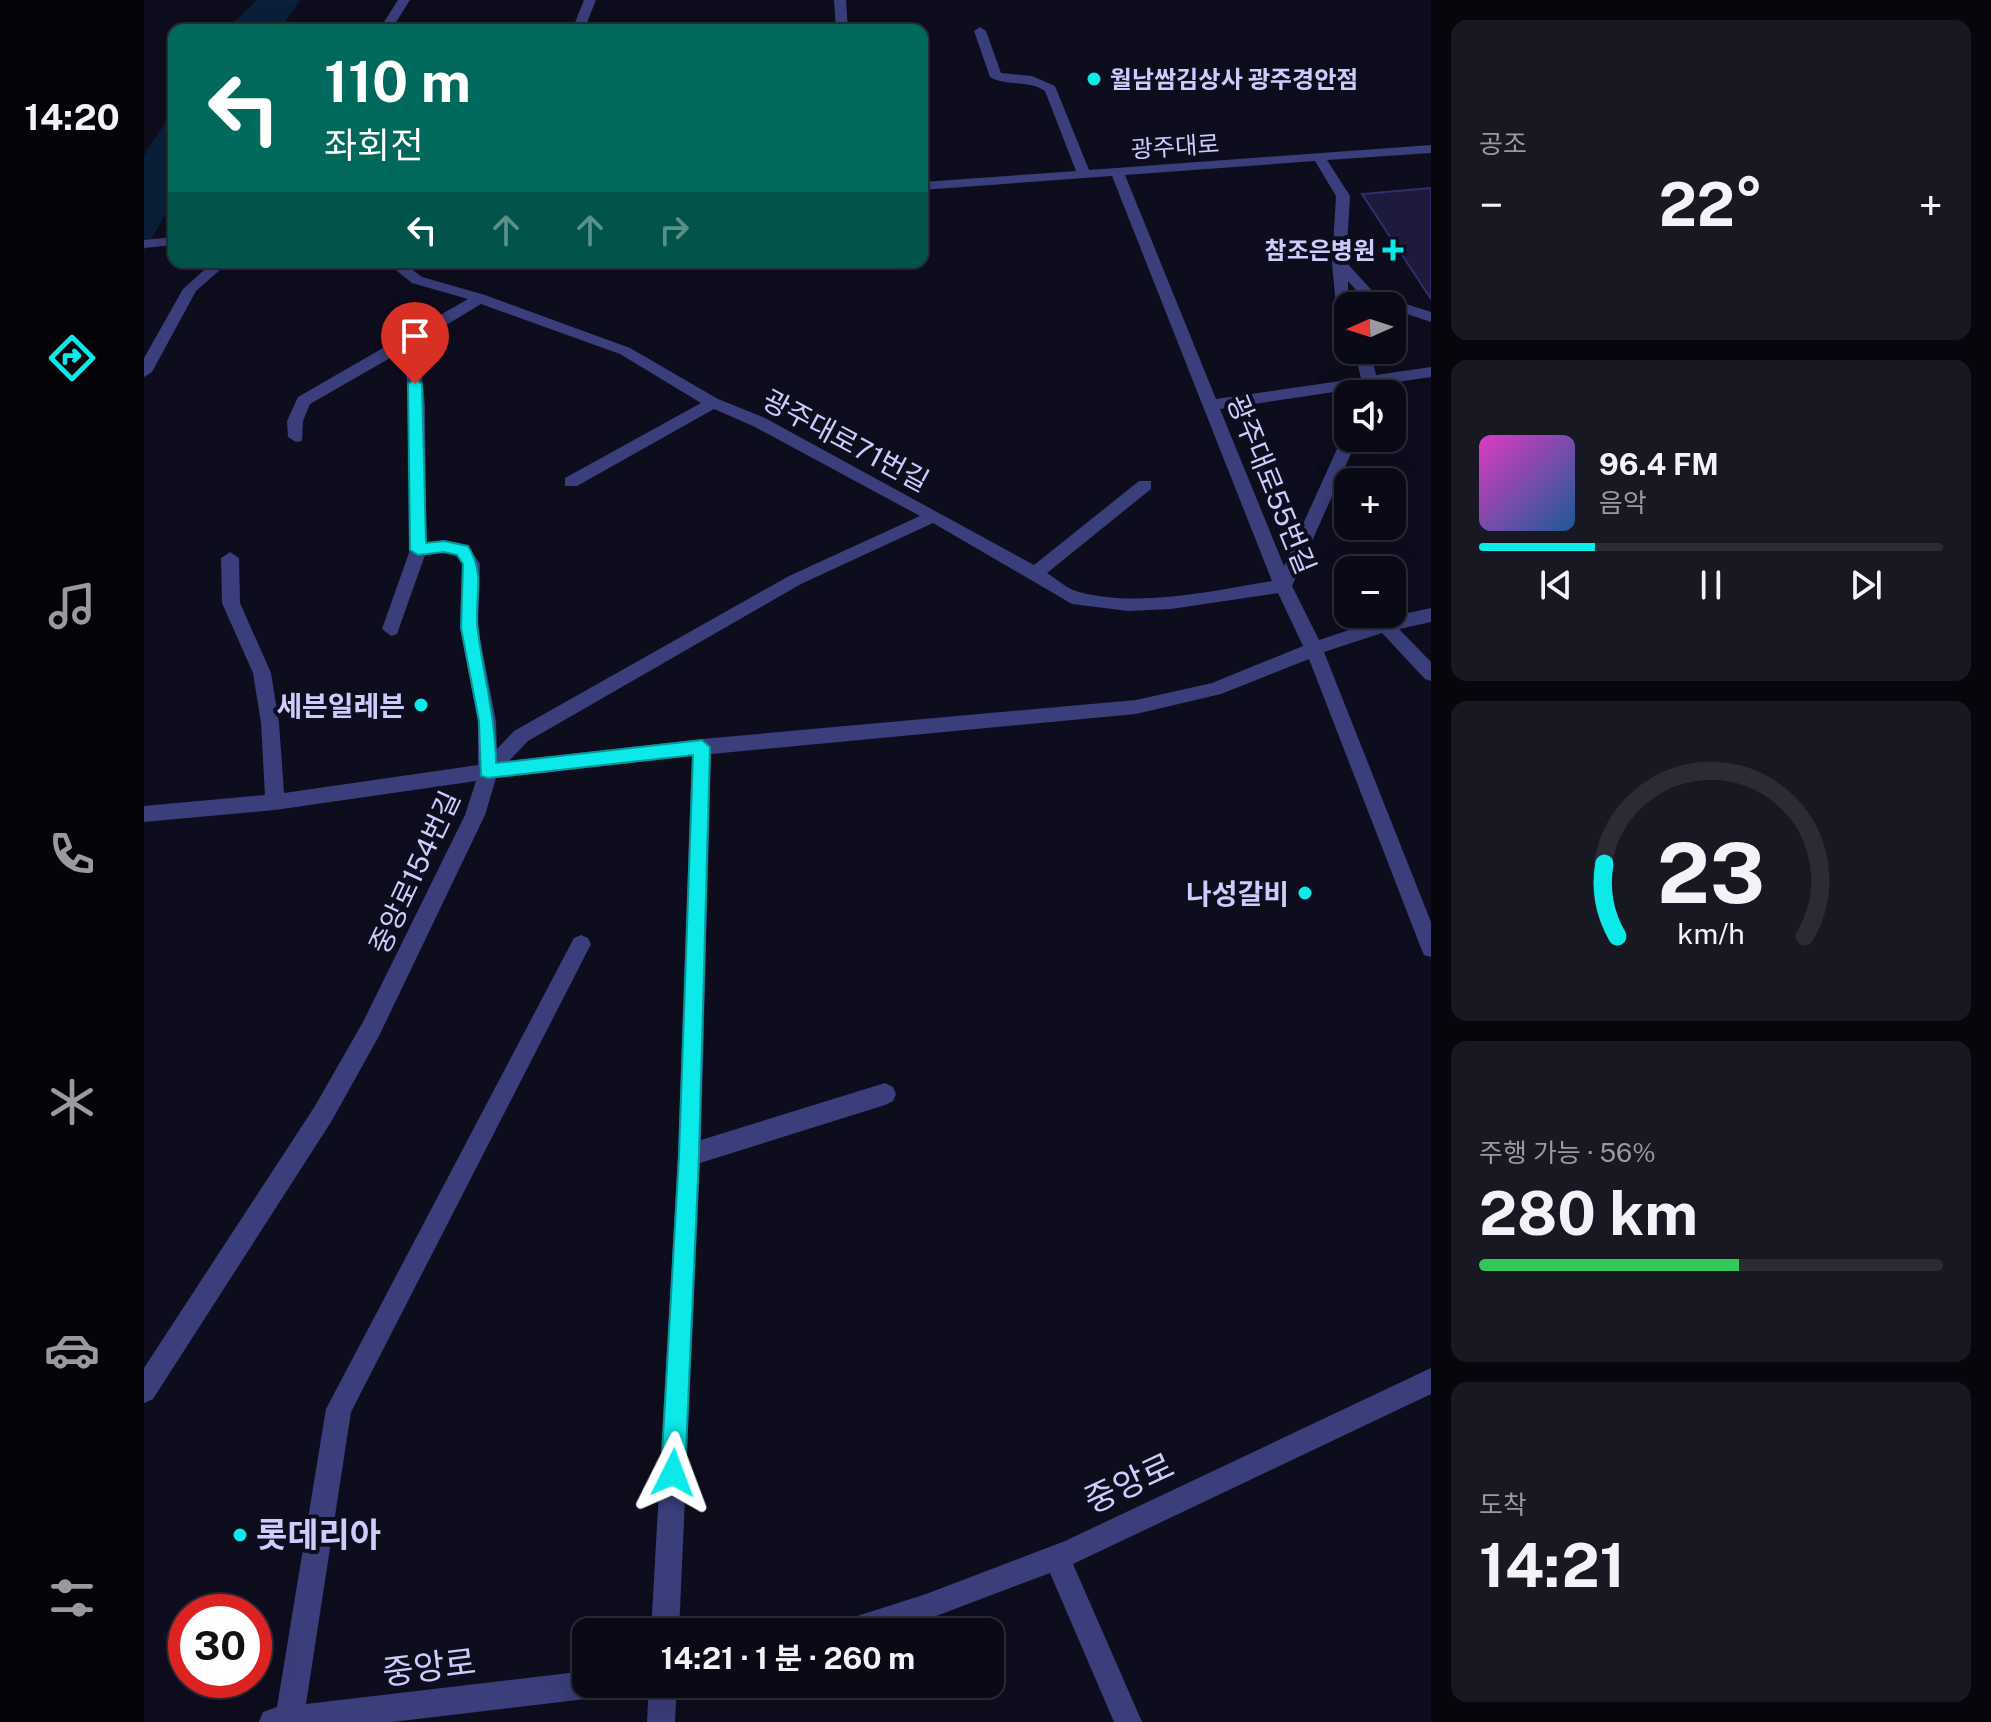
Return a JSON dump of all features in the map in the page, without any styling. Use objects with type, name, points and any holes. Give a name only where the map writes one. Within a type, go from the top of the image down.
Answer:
[{"type":"street","points":[[389,24],[404,0]]},
{"type":"street","points":[[580,24],[590,0]]},
{"type":"street","points":[[840,0],[842,24]]},
{"type":"street","points":[[980,31],[996,77],[1030,78],[1043,82],[1051,89],[1084,175]]},
{"type":"street","name":"광주대로","points":[[928,186],[1431,149]]},
{"type":"street","points":[[1320,159],[1343,196],[1339,263],[1342,292]]},
{"type":"street","name":"광주대로55번길","points":[[1117,172],[1283,586],[1314,649],[1431,948]]},
{"type":"street","points":[[144,244],[168,242]]},
{"type":"street","points":[[1339,263],[1370,297],[1431,317]]},
{"type":"street","points":[[144,372],[190,289],[215,268]]},
{"type":"street","name":"광주대로71번길","points":[[401,268],[417,280],[480,298],[625,351],[713,403],[759,422],[934,516],[1035,573],[1072,598],[1128,605],[1171,603],[1283,586]]},
{"type":"street","points":[[296,437],[295,421],[303,401],[480,298]]},
{"type":"street","points":[[391,629],[418,550],[417,405],[410,340]]},
{"type":"street","points":[[1402,380],[1431,372]]},
{"type":"street","points":[[1213,405],[1334,393]]},
{"type":"street","points":[[571,482],[713,403]]},
{"type":"street","points":[[1283,586],[1344,452]]},
{"type":"street","points":[[1035,573],[1145,485]]},
{"type":"street","points":[[488,771],[521,736],[795,580],[934,516]]},
{"type":"street","name":"중앙로154번길","points":[[144,1390],[323,1114],[371,1029],[475,815],[488,771],[487,721],[469,628],[471,564],[462,550],[444,546],[418,550]]},
{"type":"street","points":[[230,558],[231,603],[262,673],[270,723],[275,802]]},
{"type":"street","points":[[1406,620],[1431,615]]},
{"type":"street","points":[[144,814],[275,802],[488,771],[702,747],[1136,707],[1215,689],[1376,628]]},
{"type":"street","points":[[1388,628],[1431,674]]},
{"type":"street","points":[[666,1618],[689,1155],[702,747]]},
{"type":"street","points":[[281,1721],[339,1409],[581,944]]},
{"type":"street","points":[[689,1155],[885,1094]]},
{"type":"street","name":"중앙로","points":[[899,1618],[1057,1557],[1431,1381]]},
{"type":"street","points":[[1057,1557],[1128,1722]]},
{"type":"street","name":"중앙로","points":[[281,1721],[572,1687]]},
{"type":"street","points":[[661,1722],[662,1698]]},
{"type":"water","points":[[257,0],[300,0],[284,24],[232,24]]},
{"type":"water","points":[[168,118],[168,210],[144,251],[144,155]]},
{"type":"building","name":"참조은병원","points":[[1431,188],[1431,299],[1362,194]]},
{"type":"place","name":"월남쌈김상사 광주경안점","points":[[1094,79]]},
{"type":"place","name":"참조은병원","points":[[1393,250]]},
{"type":"place","name":"세븐일레븐","points":[[421,705]]},
{"type":"place","name":"나성갈비","points":[[1305,893]]},
{"type":"place","name":"롯데리아","points":[[240,1535]]},
{"type":"route","points":[[415,384],[418,550],[444,546],[462,550],[471,564],[469,628],[487,721],[488,771],[702,747],[689,1155],[673,1473]]}]
